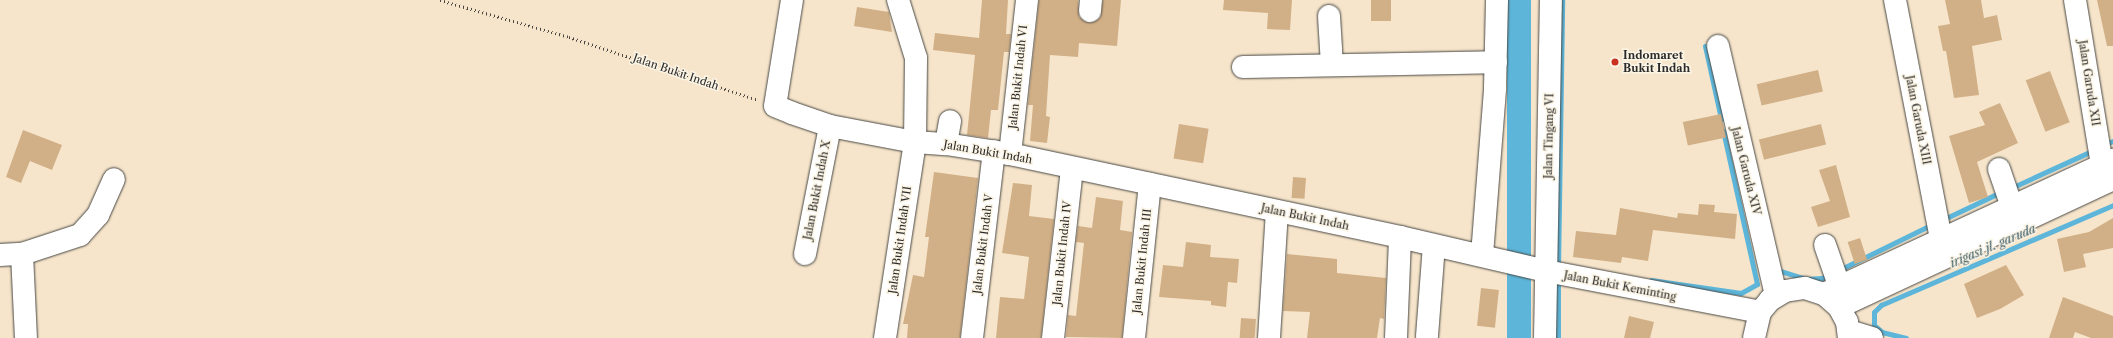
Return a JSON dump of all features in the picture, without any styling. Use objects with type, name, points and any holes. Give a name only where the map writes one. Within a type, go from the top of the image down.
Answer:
[{"type":"street","points":[[775,106],[792,0]]},
{"type":"street","name":"Jalan Bukit Indah VII","points":[[885,338],[915,142],[916,58],[898,0]]},
{"type":"street","name":"Jalan Bukit Indah VI","points":[[1002,152],[1027,0]]},
{"type":"street","points":[[1492,257],[1497,0]]},
{"type":"street","name":"Jalan Tingang VI","points":[[1537,269],[1551,0]]},
{"type":"street","name":"Jalan Garuda XIII","points":[[1895,0],[1941,239]]},
{"type":"street","name":"Jalan Garuda XII","points":[[2075,0],[2109,168]]},
{"type":"street","points":[[1329,16],[1332,66]]},
{"type":"street","name":"Jalan Garuda XIV","points":[[1718,46],[1776,295]]},
{"type":"street","points":[[1243,67],[1496,62]]},
{"type":"street","name":"Jalan Bukit Indah","points":[[775,106],[830,126],[915,142],[946,144],[1002,152],[1277,212],[1400,237],[1434,246],[1492,257],[1537,269]]},
{"type":"street","points":[[946,144],[950,121]]},
{"type":"street","name":"Jalan Bukit Indah X","points":[[804,254],[830,126]]},
{"type":"street","name":"Jalan Bukit Indah V","points":[[972,338],[1002,152]]},
{"type":"street","name":"Jalan Bukit Indah IV","points":[[1053,338],[1072,168]]},
{"type":"street","points":[[1834,296],[1941,239],[2012,207],[2109,168]]},
{"type":"street","points":[[1754,338],[1760,312],[1776,295],[1795,288],[1810,289],[1834,296],[2109,168]]},
{"type":"street","points":[[1999,169],[2012,207]]},
{"type":"street","points":[[0,255],[22,254],[80,235],[98,215],[114,179]]},
{"type":"street","name":"Jalan Bukit Indah III","points":[[1134,338],[1150,184]]},
{"type":"street","points":[[1269,338],[1277,212]]},
{"type":"street","points":[[1396,338],[1400,237]]},
{"type":"street","points":[[1825,245],[1834,296],[1849,335],[1872,338]]},
{"type":"street","points":[[1427,336],[1434,246]]},
{"type":"street","points":[[22,254],[26,338]]},
{"type":"street","points":[[1537,269],[1545,338]]},
{"type":"street","name":"Jalan Bukit Keminting","points":[[1537,269],[1760,312]]},
{"type":"path","name":"Jalan Bukit Indah","points":[[440,0],[569,37],[775,106]]},
{"type":"water","points":[[1507,0],[1531,0],[1531,338],[1507,338]]},
{"type":"building","points":[[982,0],[1008,0],[1006,34],[1011,34],[1009,52],[1004,52],[998,110],[991,110],[988,138],[967,135],[975,55],[933,50],[935,33],[979,38]]},
{"type":"building","points":[[1039,0],[1078,0],[1079,17],[1089,23],[1100,18],[1103,0],[1121,0],[1117,46],[1079,43],[1078,57],[1050,55],[1046,116],[1050,117],[1047,143],[1030,141],[1033,105],[1028,105]]},
{"type":"building","points":[[1224,0],[1292,0],[1290,30],[1267,29],[1268,13],[1223,10]]},
{"type":"building","points":[[1371,0],[1391,0],[1391,21],[1371,21]]},
{"type":"building","points":[[1945,0],[1981,0],[1984,18],[1997,15],[2002,40],[1972,46],[1979,95],[1954,98],[1946,51],[1943,51],[1938,26],[1950,24]]},
{"type":"building","points":[[2097,0],[2113,0],[2113,46],[2107,46]]},
{"type":"building","points":[[857,7],[889,12],[892,32],[854,26]]},
{"type":"building","points":[[1818,70],[1823,91],[1762,106],[1757,84]]},
{"type":"building","points":[[2050,71],[2070,122],[2045,132],[2026,80]]},
{"type":"building","points":[[2000,103],[2018,143],[1977,162],[1988,197],[1969,203],[1949,136],[1985,125],[1979,112]]},
{"type":"building","points":[[1721,114],[1726,137],[1688,146],[1683,122]]},
{"type":"building","points":[[1179,124],[1209,129],[1203,163],[1174,159]]},
{"type":"building","points":[[1821,124],[1826,144],[1764,160],[1759,139]]},
{"type":"building","points":[[23,130],[62,145],[52,170],[30,161],[21,183],[6,177]]},
{"type":"building","points":[[1836,165],[1850,217],[1818,227],[1811,207],[1830,201],[1819,170]]},
{"type":"building","points":[[934,172],[978,178],[960,338],[907,338],[908,324],[903,324],[913,275],[924,277],[929,237],[925,237]]},
{"type":"building","points":[[1293,177],[1306,178],[1305,199],[1292,198]]},
{"type":"building","points":[[1013,183],[1032,185],[1029,216],[1054,219],[1041,338],[996,338],[1000,297],[1024,299],[1029,257],[1002,253]]},
{"type":"building","points":[[1096,197],[1123,201],[1120,230],[1132,232],[1122,338],[1066,337],[1068,315],[1076,316],[1084,243],[1076,242],[1078,226],[1092,228]]},
{"type":"building","points":[[1699,204],[1715,205],[1714,212],[1737,214],[1735,239],[1653,230],[1648,261],[1622,257],[1621,263],[1573,257],[1576,231],[1616,235],[1620,208],[1677,218],[1678,213],[1698,215]]},
{"type":"building","points":[[2113,218],[2113,248],[2083,254],[2086,267],[2064,272],[2057,239],[2089,232]]},
{"type":"building","points":[[1860,238],[1867,260],[1855,264],[1848,242]]},
{"type":"building","points":[[1186,242],[1211,245],[1210,257],[1239,259],[1237,283],[1228,282],[1226,307],[1211,305],[1211,301],[1159,297],[1163,265],[1183,267]]},
{"type":"building","points":[[1287,254],[1337,259],[1337,273],[1386,278],[1384,319],[1380,318],[1377,338],[1307,338],[1310,312],[1283,311]]},
{"type":"building","points":[[2006,265],[2024,295],[2000,309],[1977,318],[1964,284]]},
{"type":"building","points":[[1481,288],[1499,290],[1495,328],[1477,326]]},
{"type":"building","points":[[2063,297],[2113,316],[2113,338],[2091,338],[2075,332],[2073,338],[2049,338]]},
{"type":"building","points":[[1629,316],[1654,322],[1650,338],[1624,338]]},
{"type":"building","points":[[1241,318],[1256,319],[1255,338],[1240,338]]},
{"type":"waterway","points":[[1558,269],[1562,0]]},
{"type":"waterway","points":[[1705,46],[1721,119]]},
{"type":"waterway","points":[[1651,280],[1741,293],[1757,284],[1723,131]]},
{"type":"waterway","points":[[2103,145],[2113,141]]},
{"type":"waterway","points":[[2011,188],[2094,150]]},
{"type":"waterway","points":[[1942,220],[2001,192]]},
{"type":"waterway","name":"irigasi jl. garuda","points":[[1906,338],[1882,332],[1874,325],[1874,312],[1881,305],[2113,205]]},
{"type":"waterway","points":[[1839,270],[1933,224]]},
{"type":"waterway","points":[[1777,270],[1806,279],[1822,278],[1830,274]]},
{"type":"waterway","points":[[1558,279],[1558,338]]},
{"type":"place","name":"Indomaret Bukit Indah","points":[[1615,62]]}]
